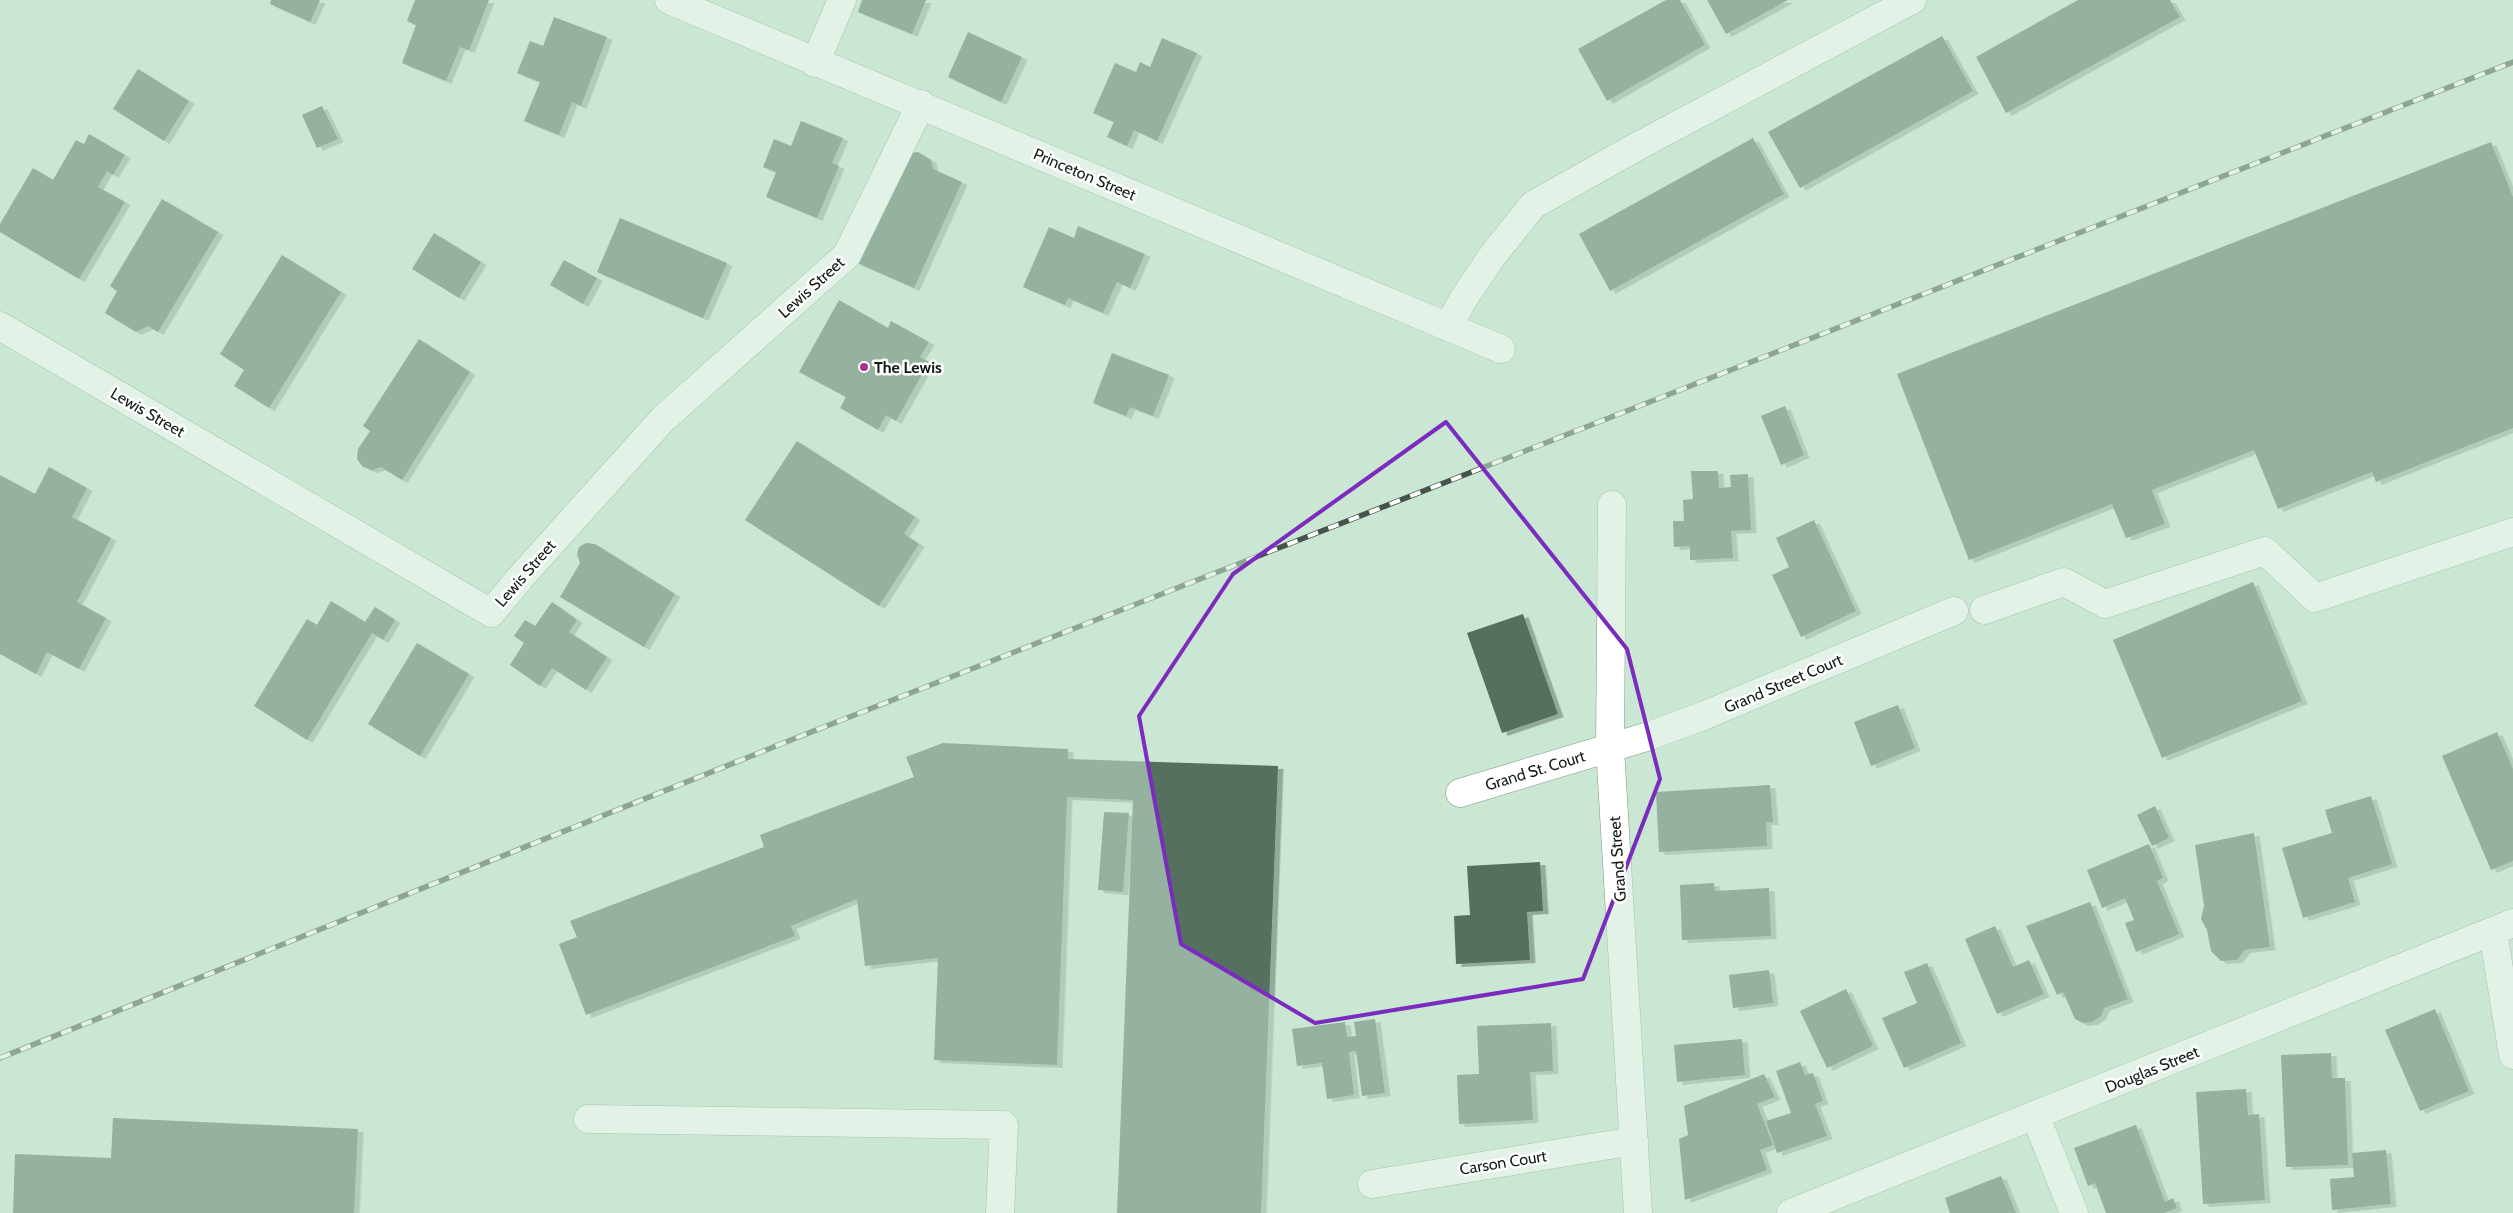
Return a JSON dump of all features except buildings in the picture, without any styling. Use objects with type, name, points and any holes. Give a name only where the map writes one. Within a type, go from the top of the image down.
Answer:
[{"type":"street","name":"Princeton Street","points":[[669,0],[815,63],[921,104],[1501,349]]},
{"type":"street","points":[[815,63],[842,0]]},
{"type":"street","points":[[1448,327],[1464,298],[1493,255],[1533,206],[1647,141],[1912,0]]},
{"type":"street","name":"Lewis Street","points":[[0,326],[491,613],[520,578],[663,419],[847,255],[921,104]]},
{"type":"street","name":"Grand Street","points":[[1612,505],[1610,748],[1638,1213]]},
{"type":"street","points":[[1984,610],[2064,582],[2105,604],[2265,551],[2315,598],[2513,532]]},
{"type":"street","name":"Grand Street Court","points":[[1610,748],[1703,716],[1954,611]]},
{"type":"street","name":"Grand St. Court","points":[[1460,793],[1610,748]]},
{"type":"street","points":[[2503,927],[2513,1055]]},
{"type":"street","name":"Douglas Street","points":[[1791,1213],[2503,927]]},
{"type":"street","points":[[2035,1115],[2074,1213]]},
{"type":"street","points":[[588,1119],[1004,1125],[1000,1213]]},
{"type":"street","name":"Carson Court","points":[[1372,1184],[1634,1141]]},
{"type":"highlighted area","points":[[1446,422],[1627,649],[1660,779],[1583,979],[1315,1023],[1181,944],[1139,716],[1233,574]]},
{"type":"railway","points":[[0,1058],[791,740],[2513,62]]},
{"type":"place","name":"The Lewis","points":[[864,367]]}]
